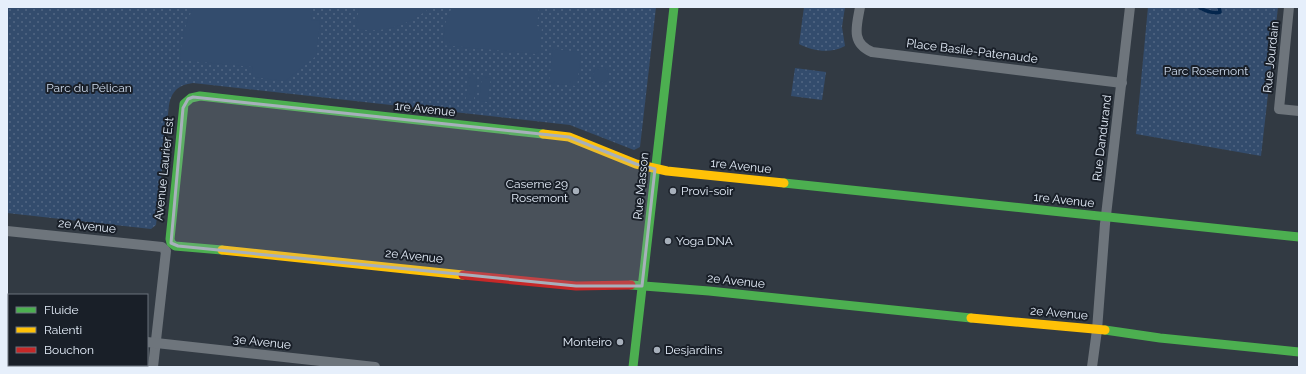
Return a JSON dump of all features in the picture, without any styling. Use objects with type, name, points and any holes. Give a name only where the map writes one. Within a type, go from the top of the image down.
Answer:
[{"type":"street","name":"Rue Masson","points":[[633,367],[674,7]]},
{"type":"street","name":"Place Basile-Patenaude","points":[[860,7],[856,28],[857,37],[863,47],[872,52],[1122,83]]},
{"type":"street","name":"Rue Dandurand","points":[[1092,367],[1097,330],[1106,216],[1130,7]]},
{"type":"street","name":"Rue Jourdain","points":[[1289,7],[1279,109],[1299,111]]},
{"type":"street","name":"1re Avenue","points":[[188,99],[200,96],[569,137],[636,164],[655,169],[1299,237]]},
{"type":"street","name":"Avenue Laurier Est","points":[[153,367],[151,343],[166,251],[170,239],[183,108],[188,99]]},
{"type":"street","name":"2e Avenue","points":[[7,231],[162,247],[178,246],[576,286],[642,286],[710,291],[1299,352]]},
{"type":"street","name":"3e Avenue","points":[[151,343],[375,367]]},
{"type":"highlighted area","points":[[193,97],[569,137],[636,164],[655,169],[642,286],[576,286],[178,246],[171,243],[183,108],[188,99]]},
{"type":"green space","name":"Parc du Pélican","points":[[7,7],[656,7],[640,147],[634,150],[570,125],[193,83],[180,87],[174,92],[170,100],[156,225],[151,229],[7,213]]},
{"type":"green space","points":[[194,7],[313,7],[311,20],[320,21],[316,56],[285,81],[252,77],[253,67],[180,60],[184,32]]},
{"type":"green space","points":[[359,7],[431,7],[414,19],[396,27],[366,30],[356,29]]},
{"type":"green space","points":[[452,7],[539,7],[537,26],[542,27],[540,51],[535,54],[443,45],[445,24]]},
{"type":"green space","points":[[804,7],[845,7],[842,27],[845,46],[833,50],[822,51],[799,44]]},
{"type":"green space","name":"Parc Rosemont","points":[[1148,7],[1278,7],[1261,156],[1136,134]]},
{"type":"green space","points":[[553,49],[581,52],[577,86],[549,83]]},
{"type":"green space","points":[[601,67],[608,72],[609,75],[604,82],[601,83],[594,78],[593,75],[598,68]]},
{"type":"green space","points":[[795,68],[826,72],[822,100],[791,96]]},
{"type":"green space","points":[[470,74],[476,75],[477,77],[473,101],[466,99]]},
{"type":"green space","points":[[484,76],[491,78],[487,102],[479,100],[482,77]]},
{"type":"waterway","points":[[1200,8],[1218,13],[1220,12],[1219,7]]},
{"type":"traffic: fast","points":[[633,367],[674,7]]},
{"type":"traffic: fast","points":[[222,250],[175,246],[171,243],[170,239],[184,104],[191,98],[200,96],[543,134]]},
{"type":"traffic: fast","points":[[784,183],[1299,237]]},
{"type":"traffic: fast","points":[[631,285],[709,291],[971,318]]},
{"type":"traffic: fast","points":[[1105,330],[1160,338],[1299,352]]},
{"type":"traffic: slow","points":[[543,134],[569,137],[636,164],[667,171],[784,183]]},
{"type":"traffic: slow","points":[[222,250],[463,275]]},
{"type":"traffic: slow","points":[[971,318],[1105,330]]},
{"type":"traffic: jam","points":[[463,275],[576,286],[631,285]]},
{"type":"place","name":"Caserne 29 Rosemont","points":[[576,191]]},
{"type":"place","name":"Provi-soir","points":[[673,191]]},
{"type":"place","name":"Yoga DNA","points":[[668,241]]},
{"type":"place","name":"Monteiro","points":[[620,342]]},
{"type":"place","name":"Desjardins","points":[[657,350]]}]
